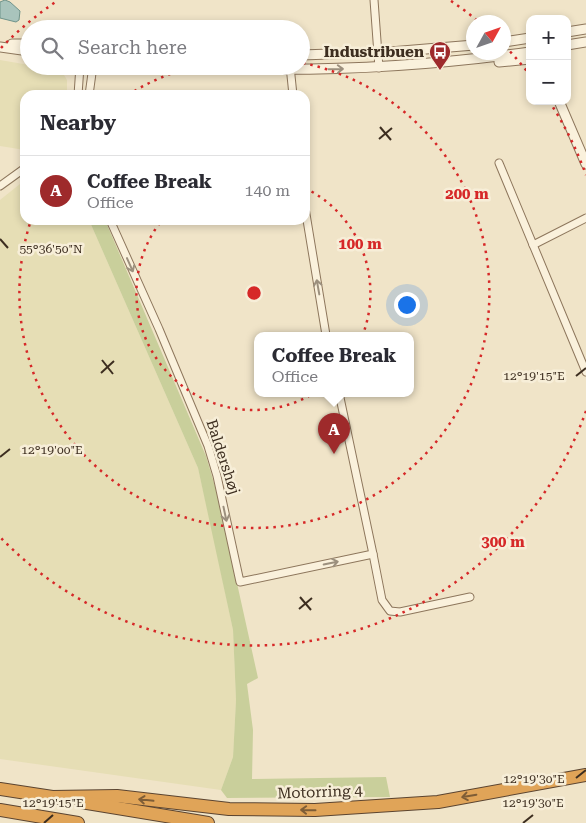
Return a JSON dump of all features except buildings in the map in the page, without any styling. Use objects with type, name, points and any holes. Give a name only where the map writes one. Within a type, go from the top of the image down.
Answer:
[{"type":"highway","name":"Motorring 4","points":[[52,797],[117,796],[229,808],[316,810],[438,802],[586,775]]},
{"type":"highway","points":[[0,789],[208,823]]},
{"type":"highway","points":[[0,810],[78,823]]},
{"type":"street","points":[[374,0],[379,68]]},
{"type":"street","points":[[571,31],[586,29]]},
{"type":"street","points":[[511,41],[526,39]]},
{"type":"street","points":[[571,45],[586,42]]},
{"type":"street","points":[[0,46],[20,45]]},
{"type":"street","points":[[0,46],[20,49]]},
{"type":"street","points":[[310,55],[377,53],[466,46]]},
{"type":"street","points":[[310,68],[379,68],[462,61],[526,53]]},
{"type":"street","points":[[462,61],[480,64],[526,59]]},
{"type":"street","points":[[78,90],[79,75]]},
{"type":"street","points":[[90,90],[92,75]]},
{"type":"street","points":[[291,75],[292,90]]},
{"type":"street","points":[[561,105],[586,164]]},
{"type":"street","points":[[499,163],[586,372]]},
{"type":"street","points":[[0,186],[20,172]]},
{"type":"street","points":[[533,245],[586,218]]},
{"type":"street","name":"Baldershøj","points":[[112,225],[159,329],[208,446],[218,476],[240,582],[372,554]]},
{"type":"street","points":[[308,225],[326,332]]},
{"type":"street","points":[[339,397],[382,600],[390,611],[400,612],[470,597]]},
{"type":"shaded area","points":[[0,60],[20,63],[20,75],[64,75],[67,80],[67,90],[20,90],[20,149],[0,146]]},
{"type":"shaded area","points":[[20,184],[20,225],[91,225],[198,468],[233,630],[236,700],[233,757],[221,790],[0,759],[0,200]]},
{"type":"green space","points":[[91,225],[107,225],[206,456],[217,493],[258,678],[247,684],[253,730],[252,779],[386,777],[390,797],[227,798],[221,790],[233,757],[236,700],[233,630],[198,468]]},
{"type":"water","points":[[5,0],[20,11],[19,20],[16,22],[0,18],[0,2]]},
{"type":"place","name":"Industribuen","points":[[440,71]]},
{"type":"place","name":"Coffee Break","points":[[334,454]]}]
